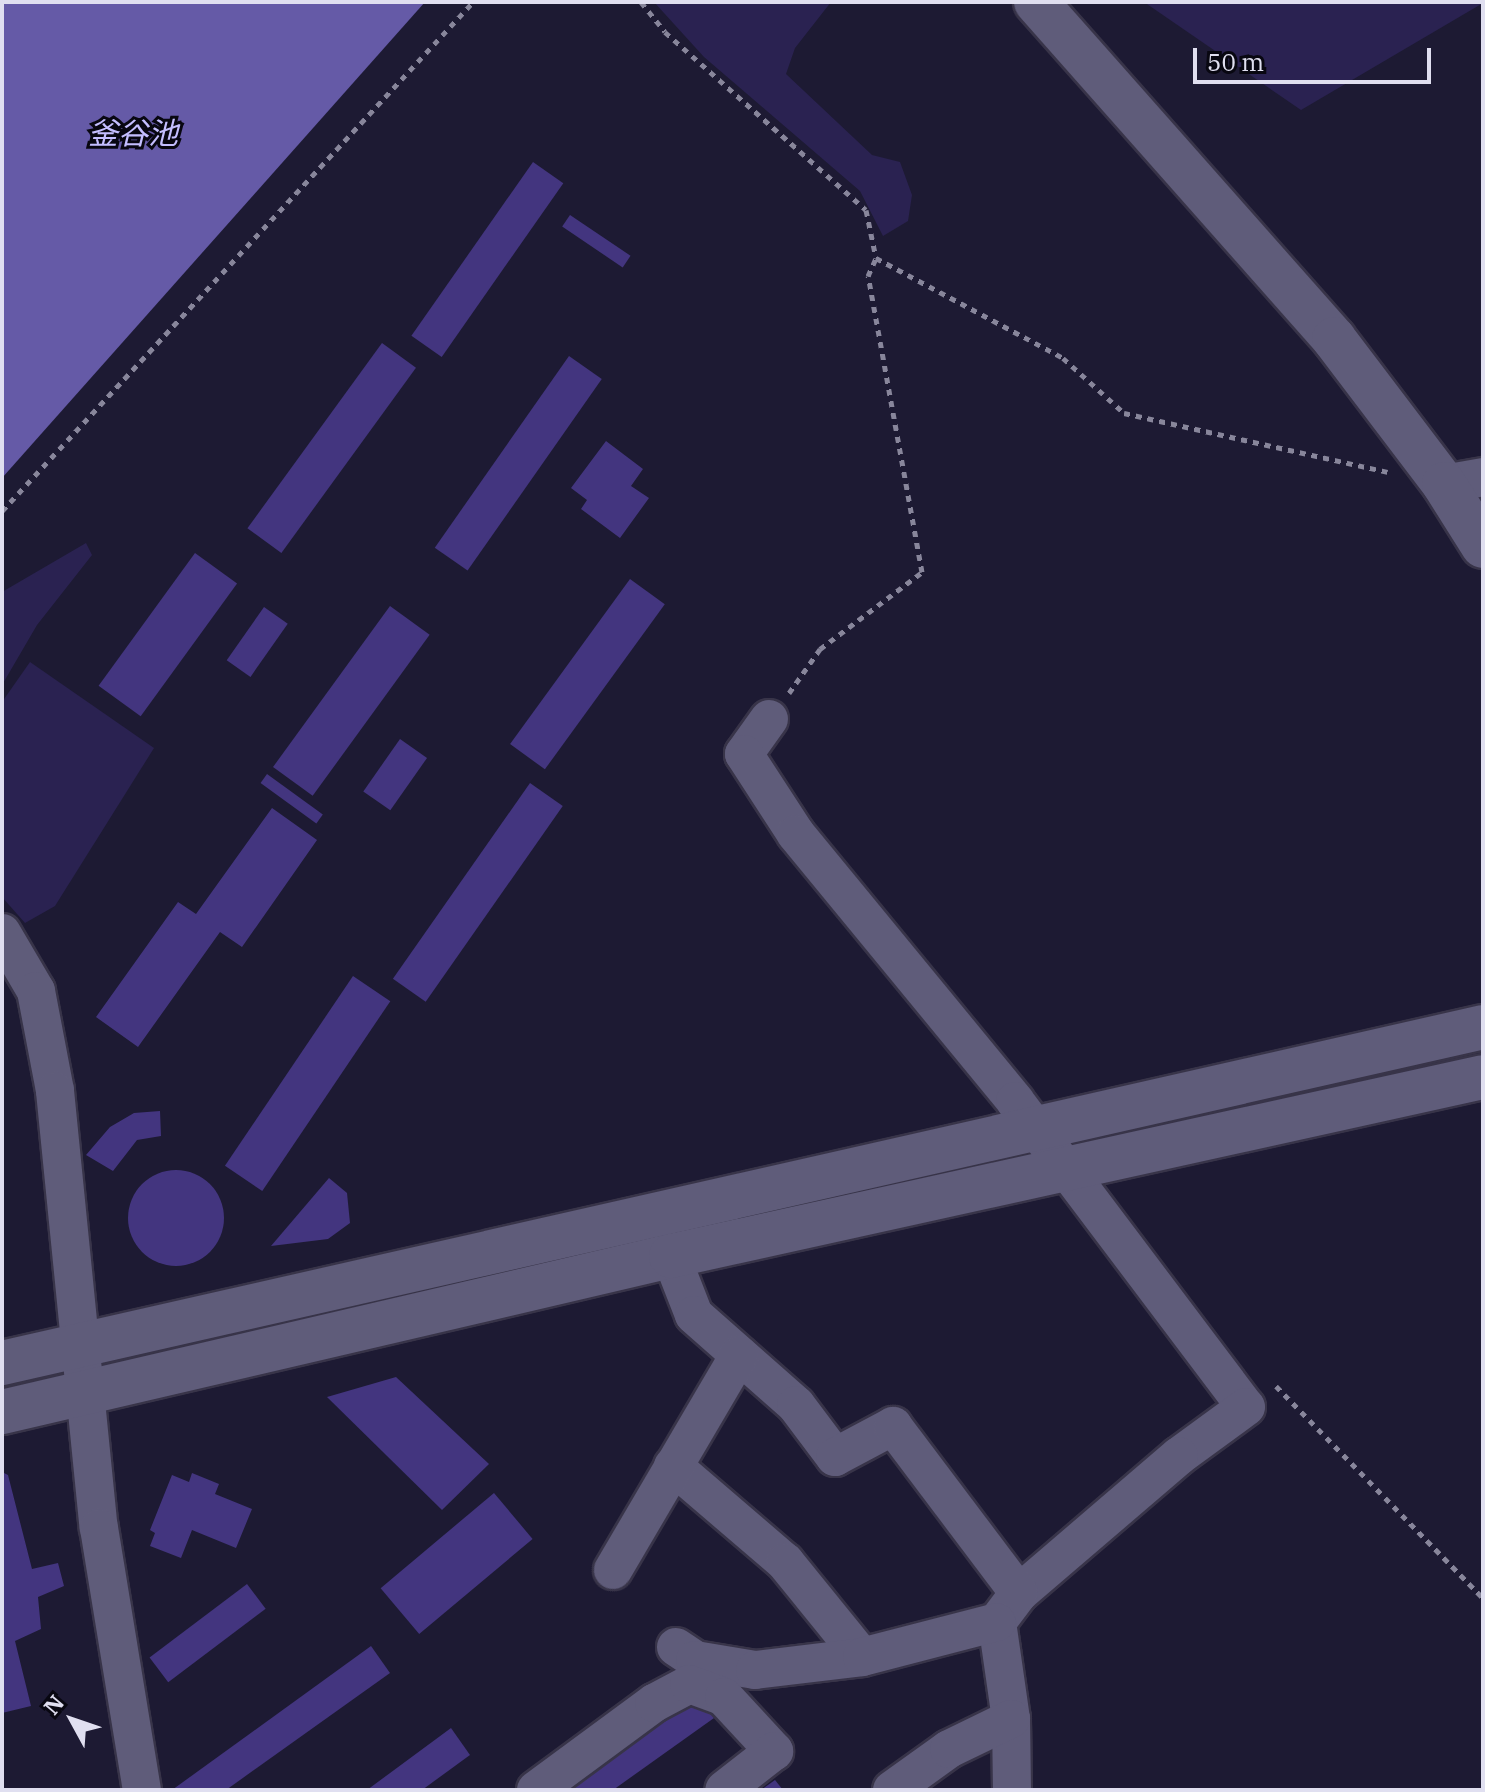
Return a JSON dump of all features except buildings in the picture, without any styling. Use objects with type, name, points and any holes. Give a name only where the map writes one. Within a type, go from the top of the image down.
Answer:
[{"type":"street","points":[[1036,2],[1464,481],[1483,546]]},
{"type":"street","points":[[676,1647],[695,1660],[755,1670],[862,1657],[1008,1607],[1179,1456],[1246,1407],[1031,1126],[796,834],[744,754],[769,719]]},
{"type":"street","points":[[2,933],[36,991],[55,1091],[83,1395],[99,1528],[142,1790]]},
{"type":"street","points":[[2,1363],[1031,1126],[1483,1027]]},
{"type":"street","points":[[2,1412],[671,1256],[1483,1077]]},
{"type":"street","points":[[671,1256],[694,1315],[796,1405],[835,1457],[893,1426],[1008,1607],[1012,1790]]},
{"type":"street","points":[[613,1570],[739,1355]]},
{"type":"street","points":[[673,1466],[785,1562],[862,1657]]},
{"type":"street","points":[[536,1790],[654,1703],[689,1684],[724,1697],[774,1751],[724,1790]]},
{"type":"street","points":[[892,1790],[949,1749],[1011,1719]]},
{"type":"path","points":[[2,511],[473,2]]},
{"type":"path","points":[[641,2],[665,32],[866,210],[876,258],[868,276],[922,572],[820,649],[769,719]]},
{"type":"path","points":[[876,258],[1063,358],[1124,413],[1464,481]]},
{"type":"path","points":[[1246,1407],[1275,1386],[1483,1598]]},
{"type":"shaded area","points":[[654,2],[831,2],[795,48],[786,74],[872,155],[900,162],[912,195],[908,221],[883,236],[860,191],[704,57]]},
{"type":"shaded area","points":[[1144,2],[1483,2],[1483,3],[1301,110]]},
{"type":"shaded area","points":[[86,543],[92,555],[37,625],[2,685],[2,592]]},
{"type":"shaded area","points":[[30,662],[154,748],[55,906],[25,923],[2,897],[2,702]]},
{"type":"water","name":"釜谷池","points":[[2,2],[425,2],[2,478]]}]
